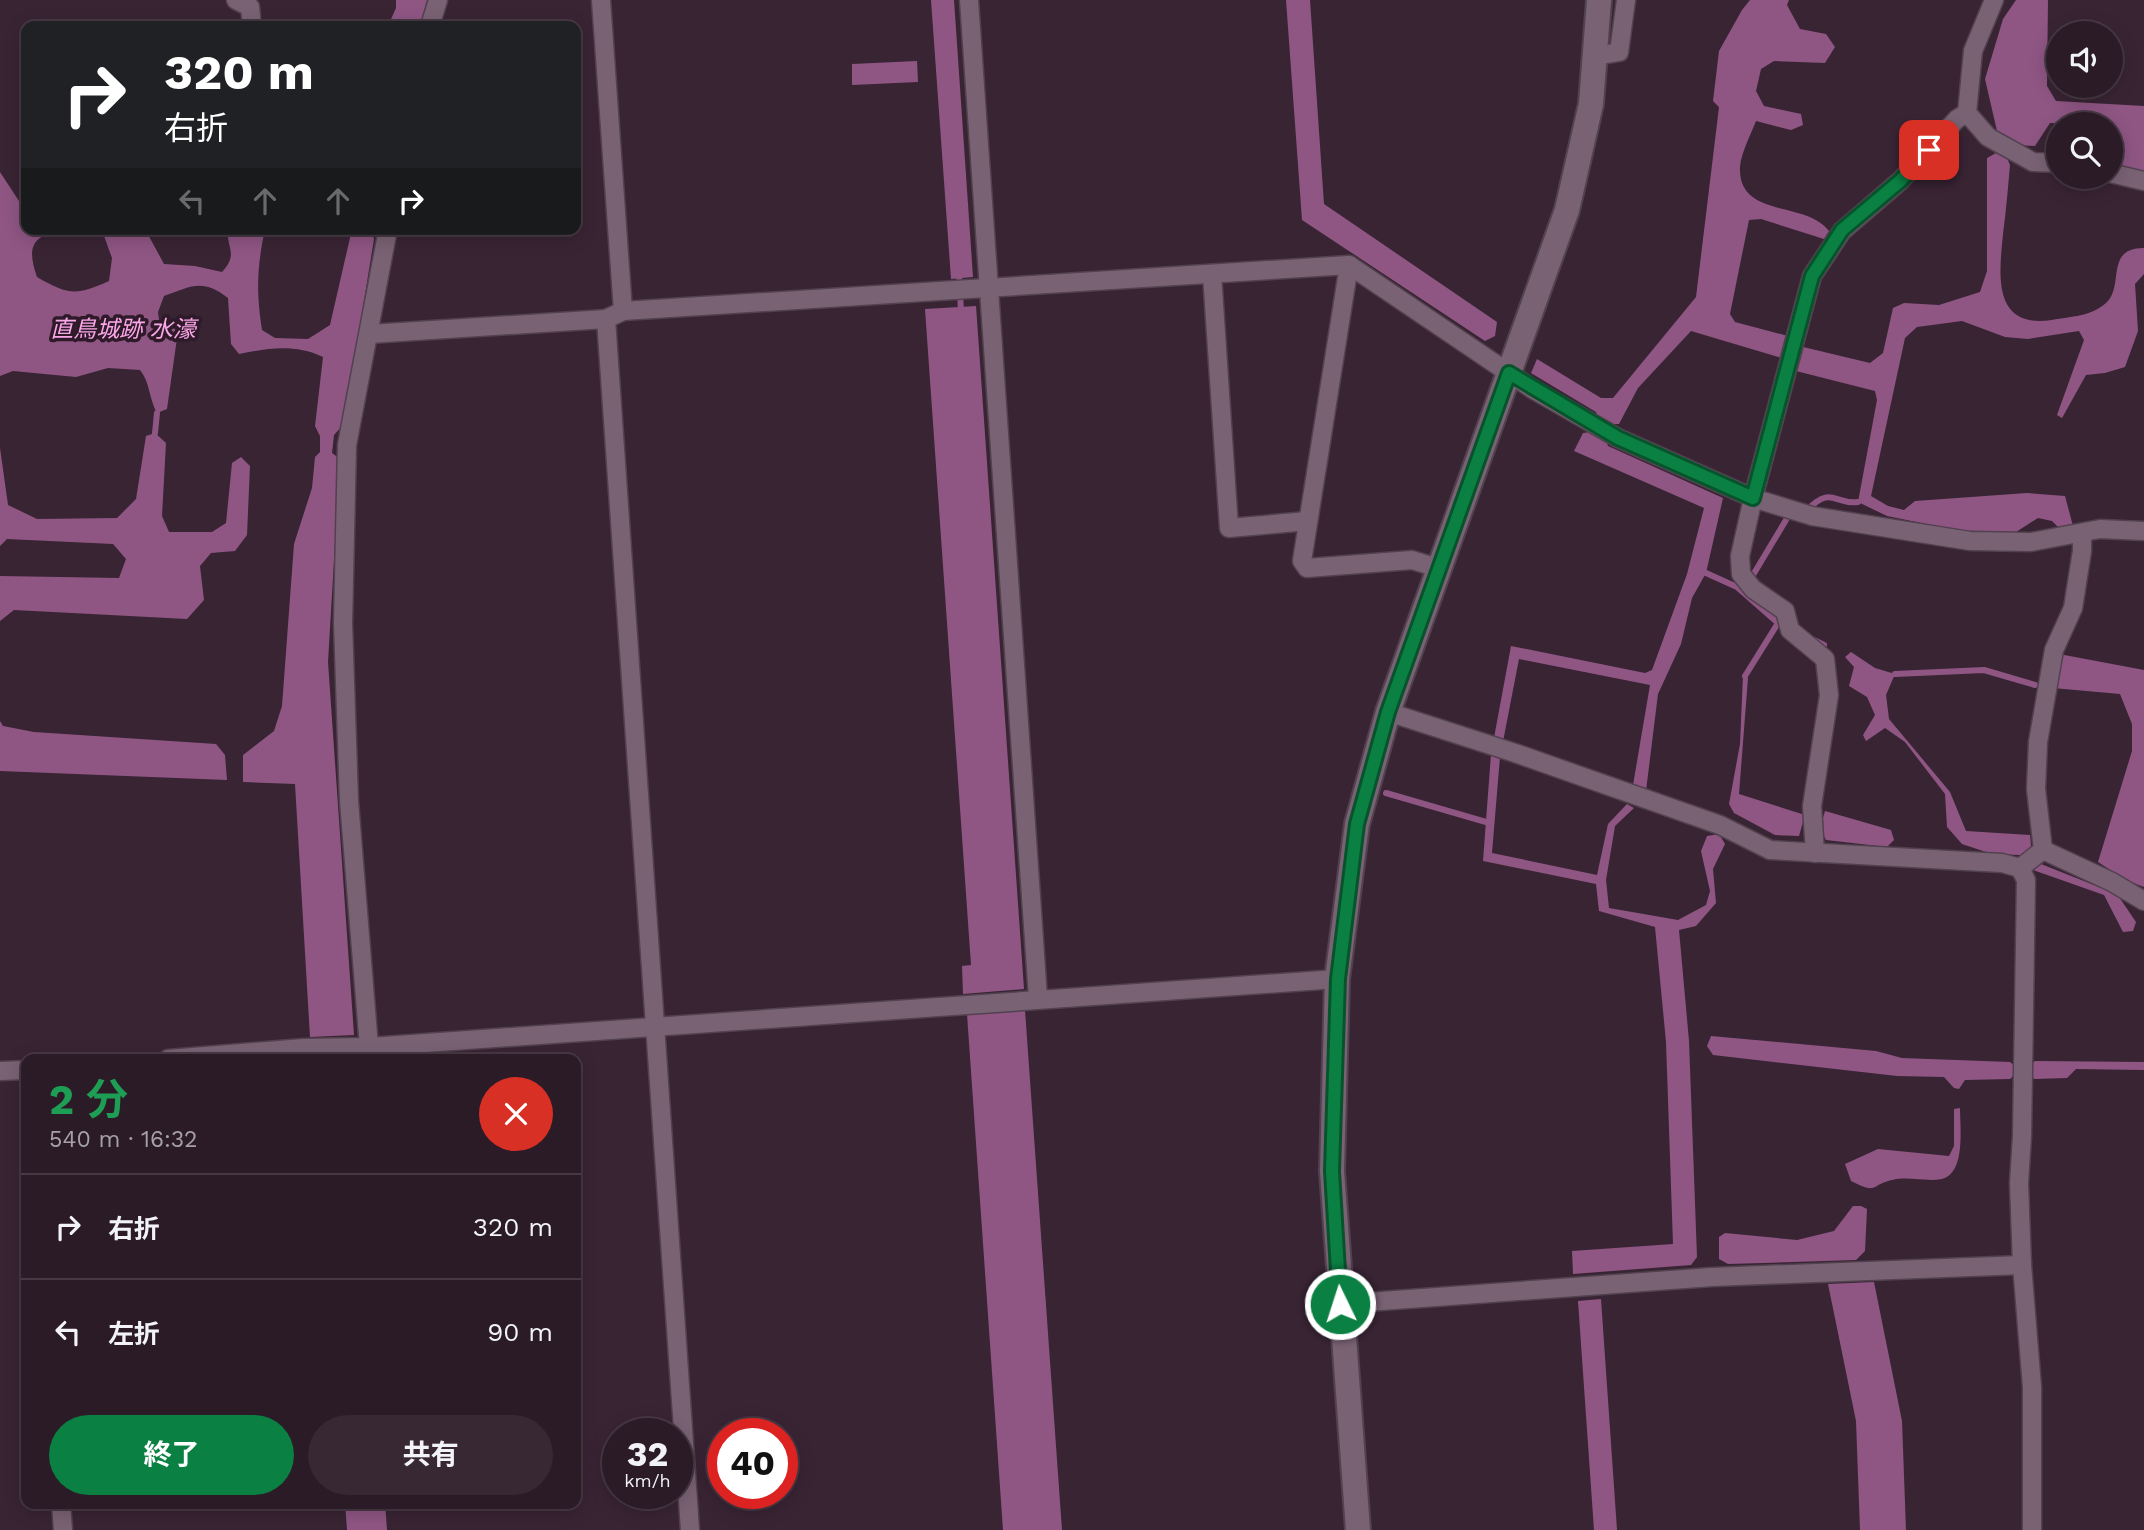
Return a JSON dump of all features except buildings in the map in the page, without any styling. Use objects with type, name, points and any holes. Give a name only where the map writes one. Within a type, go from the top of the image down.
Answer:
[{"type":"street","points":[[236,0],[250,7],[251,21]]},
{"type":"street","points":[[432,21],[438,0]]},
{"type":"street","points":[[600,0],[623,311]]},
{"type":"street","points":[[969,0],[1038,999]]},
{"type":"street","points":[[1359,1530],[1332,1171],[1338,979],[1357,824],[1388,712],[1567,210],[1591,104],[1599,0]]},
{"type":"street","points":[[1596,56],[1619,51],[1626,0]]},
{"type":"street","points":[[1994,0],[1973,51],[1967,113],[1988,137],[2033,162],[2046,163]]},
{"type":"street","points":[[1815,853],[1812,806],[1829,695],[1825,659],[1790,630],[1785,611],[1753,589],[1741,574],[1740,556],[1812,276],[1842,230],[1900,181],[1957,119],[1967,113]]},
{"type":"street","points":[[2123,176],[2144,181]]},
{"type":"street","points":[[369,1047],[349,801],[343,623],[347,445],[387,235]]},
{"type":"street","points":[[1349,265],[1302,561],[1307,568],[1412,560],[1438,568]]},
{"type":"street","points":[[369,334],[606,319],[623,311],[1349,265],[1509,373],[1618,438],[1753,498],[1812,516],[1970,541],[2031,542],[2100,529],[2144,531]]},
{"type":"street","points":[[1212,274],[1229,528],[1308,521]]},
{"type":"street","points":[[606,319],[690,1530]]},
{"type":"street","points":[[2032,1530],[2032,1387],[2022,1265],[2019,1184],[2026,880],[2031,860],[2038,742],[2054,650],[2073,608],[2082,534]]},
{"type":"street","points":[[1388,712],[1720,825],[1770,850],[2002,863],[2031,860],[2117,885],[2144,901]]},
{"type":"street","points":[[230,1054],[304,1048],[369,1047],[1338,979]]},
{"type":"street","points":[[0,1072],[21,1070]]},
{"type":"street","points":[[1340,1304],[1712,1277],[2022,1265]]},
{"type":"street","points":[[61,1509],[63,1530]]},
{"type":"water","points":[[396,0],[427,0],[421,21],[390,21],[396,8]]},
{"type":"water","points":[[931,0],[954,0],[973,277],[951,279]]},
{"type":"water","points":[[1286,0],[1310,0],[1324,204],[1497,322],[1495,336],[1485,341],[1302,220]]},
{"type":"water","points":[[1750,0],[1789,0],[1787,5],[1800,29],[1826,34],[1835,47],[1825,63],[1774,61],[1761,69],[1756,91],[1764,106],[1801,114],[1803,125],[1791,130],[1756,121],[1741,162],[1742,183],[1750,195],[1761,202],[1805,215],[1818,221],[1829,231],[1824,239],[1761,219],[1749,220],[1730,314],[1735,322],[1788,336],[1799,346],[1870,363],[1883,353],[1893,308],[1904,303],[1939,305],[1980,292],[1987,271],[1987,158],[1996,153],[2006,156],[2010,165],[2001,250],[2001,282],[2009,308],[2018,316],[2033,321],[2052,320],[2100,308],[2111,296],[2119,261],[2124,254],[2144,248],[2144,274],[2135,284],[2138,331],[2125,367],[2086,375],[2062,418],[2057,415],[2084,340],[2079,331],[2028,339],[2005,337],[1962,321],[1917,327],[1905,338],[1871,496],[1888,506],[1904,510],[1915,501],[2027,493],[2065,496],[2073,526],[2060,529],[2052,521],[2038,518],[2016,532],[1971,533],[1887,516],[1858,502],[1877,400],[1875,391],[1796,371],[1795,362],[1691,331],[1638,388],[1619,424],[1609,424],[1598,418],[1596,412],[1531,373],[1537,359],[1601,398],[1613,398],[1696,297],[1719,107],[1713,101],[1719,51]]},
{"type":"water","points":[[2016,0],[2048,0],[2046,98],[2054,98],[2056,101],[2144,106],[2144,173],[2123,169],[2123,112],[2046,112],[2046,129],[2035,146],[2017,145],[1997,131],[1985,79],[2003,19]]},
{"type":"water","points":[[917,61],[918,82],[852,85],[852,64]]},
{"type":"water","name":"直鳥城跡 水濠","points":[[0,172],[21,200],[21,235],[45,235],[38,240],[32,251],[37,277],[65,290],[80,291],[109,281],[112,258],[104,236],[101,235],[148,235],[164,264],[195,266],[222,272],[231,255],[228,235],[264,235],[259,267],[259,303],[262,330],[275,338],[308,339],[330,325],[351,235],[372,235],[374,239],[344,424],[334,435],[332,453],[340,459],[328,662],[354,1035],[310,1037],[295,784],[243,782],[243,755],[274,731],[282,706],[294,544],[312,488],[315,457],[320,452],[320,436],[315,426],[323,357],[302,350],[282,348],[239,354],[231,344],[228,298],[211,288],[197,286],[164,296],[158,312],[159,320],[178,331],[167,409],[157,413],[140,370],[108,368],[76,377],[13,371],[0,376]],"holes":[[[81,317],[86,328],[79,340],[68,339],[60,331],[64,319]]]},
{"type":"water","points":[[976,306],[1024,989],[963,994],[962,966],[971,965],[925,309]]},
{"type":"water","points":[[1590,432],[1606,439],[1608,446],[1723,498],[1706,573],[1692,598],[1681,644],[1658,694],[1646,791],[1633,785],[1650,685],[1519,659],[1500,757],[1492,853],[1597,875],[1608,824],[1627,804],[1634,808],[1615,826],[1606,880],[1609,908],[1678,920],[1706,905],[1710,891],[1701,851],[1707,836],[1719,834],[1725,844],[1713,869],[1716,903],[1696,926],[1679,930],[1689,1041],[1697,1257],[1691,1265],[1573,1274],[1572,1251],[1673,1244],[1666,1042],[1655,927],[1599,911],[1596,884],[1483,861],[1491,754],[1511,646],[1645,673],[1652,670],[1687,574],[1704,508],[1574,451],[1583,433]]},
{"type":"water","points":[[155,433],[166,443],[162,516],[169,532],[212,532],[226,523],[232,463],[241,457],[250,466],[247,535],[235,551],[211,553],[200,566],[204,600],[187,619],[14,610],[0,621],[0,576],[119,578],[126,559],[113,544],[7,539],[0,546],[0,448],[8,505],[37,519],[117,518],[136,499],[146,436]]},
{"type":"water","points":[[1851,652],[1875,668],[1895,674],[1886,695],[1889,719],[1950,792],[1966,831],[2030,835],[2031,846],[2028,852],[2041,864],[2109,891],[2118,875],[2098,862],[2132,751],[2132,724],[2120,694],[2053,688],[2059,654],[2144,670],[2144,887],[2125,880],[2117,894],[2136,922],[2133,931],[2123,932],[2104,895],[2033,870],[2020,855],[1992,854],[1962,844],[1947,827],[1945,794],[1905,742],[1885,728],[1866,741],[1863,735],[1875,715],[1867,697],[1849,686],[1854,667],[1845,657]]},
{"type":"water","points":[[1743,675],[1748,678],[1739,794],[1805,815],[1799,836],[1775,835],[1734,813],[1729,804],[1740,744]]},
{"type":"water","points":[[0,721],[3,726],[34,732],[216,744],[225,755],[227,780],[0,771]]},
{"type":"water","points":[[1825,811],[1891,830],[1894,840],[1887,847],[1826,840],[1820,828]]},
{"type":"water","points":[[1025,1010],[1062,1530],[1003,1530],[967,1014]]},
{"type":"water","points":[[1711,1036],[1876,1051],[1902,1058],[2010,1062],[2016,1067],[2029,1067],[2035,1061],[2144,1062],[2144,1070],[2076,1069],[2067,1078],[2034,1079],[2029,1073],[2015,1074],[2010,1079],[1965,1080],[1959,1089],[1954,1088],[1944,1077],[1897,1076],[1713,1055],[1707,1046]]},
{"type":"water","points":[[1960,1108],[1960,1148],[1955,1168],[1950,1175],[1936,1180],[1898,1179],[1873,1188],[1851,1181],[1845,1164],[1878,1149],[1949,1156],[1954,1146],[1954,1109]]},
{"type":"water","points":[[1853,1206],[1867,1209],[1865,1251],[1856,1260],[1728,1264],[1719,1259],[1719,1237],[1725,1233],[1797,1240],[1834,1231]]},
{"type":"water","points":[[1874,1282],[1902,1421],[1906,1530],[1860,1530],[1856,1421],[1828,1284]]},
{"type":"water","points":[[1601,1299],[1617,1530],[1594,1530],[1578,1301]]},
{"type":"water","points":[[345,1509],[385,1509],[387,1530],[347,1530]]},
{"type":"waterway","points":[[959,271],[961,312]]},
{"type":"waterway","points":[[155,433],[157,413]]},
{"type":"waterway","points":[[1807,510],[1828,497],[1858,502]]},
{"type":"waterway","points":[[1753,575],[1786,520]]},
{"type":"waterway","points":[[1706,573],[1737,587],[1778,623],[1745,676]]},
{"type":"waterway","points":[[1812,639],[1824,645]]},
{"type":"waterway","points":[[1895,674],[1984,670],[2035,685]]},
{"type":"waterway","points":[[1386,793],[1486,822]]},
{"type":"route","points":[[1340,1304],[1332,1171],[1338,979],[1357,824],[1388,712],[1509,373],[1618,438],[1753,498],[1812,276],[1842,230],[1900,181],[1929,150]]}]
